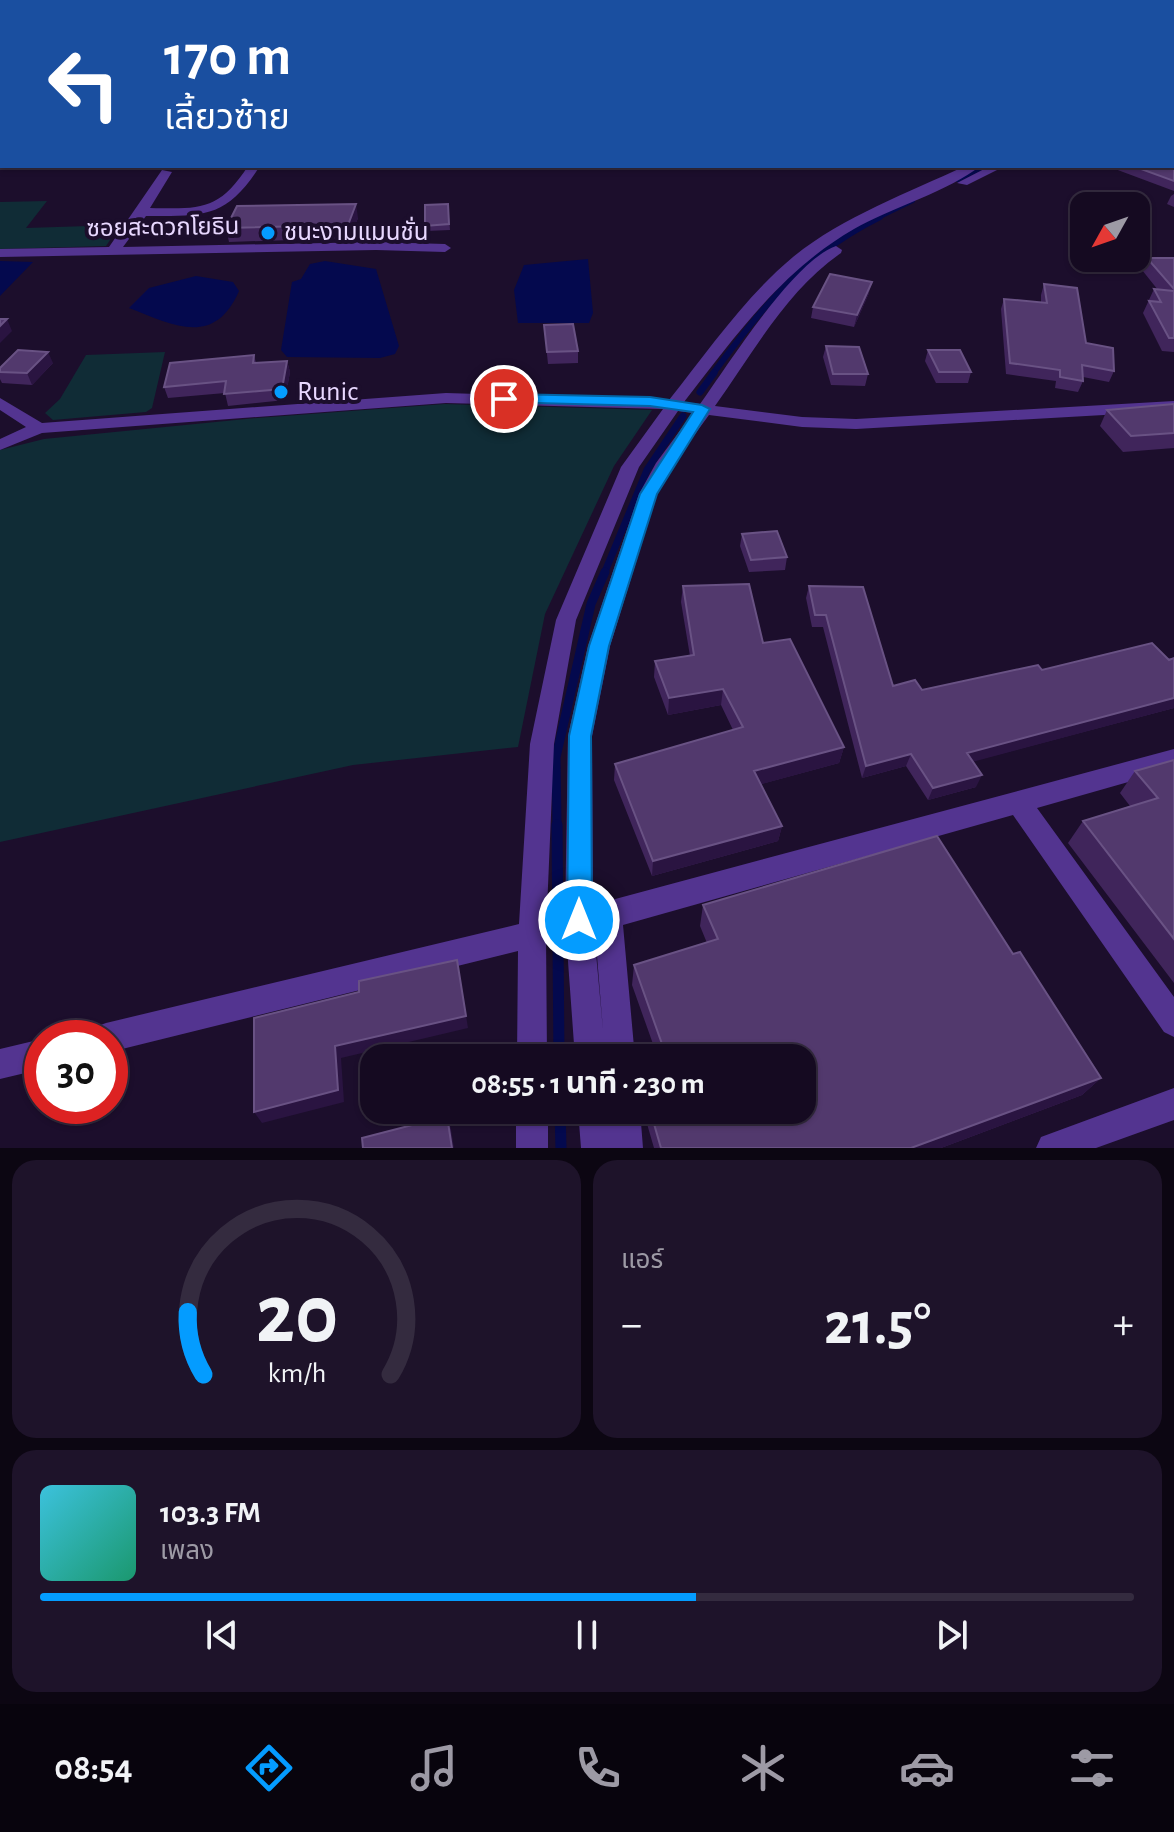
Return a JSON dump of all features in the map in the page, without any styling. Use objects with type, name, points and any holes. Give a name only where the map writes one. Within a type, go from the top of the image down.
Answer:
[{"type":"street","points":[[142,212],[221,208],[238,194],[253,168]]},
{"type":"street","points":[[532,1044],[532,934],[542,744],[566,620],[630,467],[674,404],[760,296],[799,259],[850,226],[970,168]]},
{"type":"street","points":[[590,1044],[594,918],[580,736],[599,646],[648,494],[702,409],[783,301],[816,264],[865,231],[995,168]]},
{"type":"street","points":[[113,251],[166,172]]},
{"type":"street","name":"ซอยสะดวกโยธิน","points":[[0,253],[376,246],[445,248]]},
{"type":"street","points":[[0,445],[39,428],[446,398],[674,404],[802,422],[856,424],[1174,406]]},
{"type":"street","points":[[0,403],[33,421],[39,428]]},
{"type":"street","points":[[594,918],[1174,759]]},
{"type":"street","points":[[1018,802],[1174,1022]]},
{"type":"street","points":[[594,918],[617,1044]]},
{"type":"street","points":[[128,1033],[532,934]]},
{"type":"street","points":[[0,1064],[24,1058]]},
{"type":"street","points":[[1052,1148],[1174,1104]]},
{"type":"street","points":[[532,1124],[532,1148]]},
{"type":"street","points":[[595,1124],[597,1148]]},
{"type":"street","points":[[625,1124],[627,1148]]},
{"type":"shaded area","points":[[47,201],[26,228],[120,225],[106,246],[0,249],[0,202]]},
{"type":"shaded area","points":[[588,259],[593,313],[589,323],[518,323],[514,290],[524,265]]},
{"type":"shaded area","points":[[0,261],[33,262],[0,296]]},
{"type":"shaded area","points":[[325,261],[376,269],[399,346],[395,354],[380,358],[287,357],[281,350],[292,282],[301,279],[310,264]]},
{"type":"shaded area","points":[[196,276],[233,282],[239,291],[229,309],[205,326],[177,325],[129,308],[149,288]]},
{"type":"shaded area","points":[[165,352],[152,408],[146,412],[53,420],[45,413],[60,399],[86,355]]},
{"type":"shaded area","points":[[445,404],[652,410],[614,466],[545,614],[518,747],[353,765],[0,842],[0,450],[44,439]]},
{"type":"building","points":[[1138,168],[1174,168],[1174,181]]},
{"type":"building","points":[[356,204],[348,225],[226,228],[237,206]]},
{"type":"building","points":[[448,204],[449,224],[425,226],[425,205]]},
{"type":"building","points":[[1150,258],[1174,258],[1174,289],[1150,261]]},
{"type":"building","points":[[830,274],[872,282],[857,315],[813,307]]},
{"type":"building","points":[[1044,284],[1077,288],[1086,343],[1113,348],[1114,371],[1082,365],[1083,381],[1060,377],[1060,370],[1010,363],[1004,299],[1047,303]]},
{"type":"building","points":[[1154,289],[1174,291],[1174,338],[1169,338],[1149,301],[1161,302]]},
{"type":"building","points":[[573,324],[578,351],[547,352],[544,325]]},
{"type":"building","points":[[826,346],[859,347],[868,374],[833,374]]},
{"type":"building","points":[[18,350],[48,352],[27,373],[0,372],[0,368]]},
{"type":"building","points":[[928,350],[960,350],[971,372],[939,372]]},
{"type":"building","points":[[254,355],[253,363],[287,361],[282,389],[224,394],[226,381],[164,387],[170,363]]},
{"type":"building","points":[[1174,404],[1174,433],[1131,436],[1107,410]]},
{"type":"building","points":[[777,531],[787,557],[751,560],[742,534]]},
{"type":"building","points":[[749,584],[763,643],[790,639],[844,747],[754,771],[782,826],[653,861],[615,764],[743,727],[723,689],[669,698],[655,661],[694,655],[683,586]]},
{"type":"building","points":[[809,586],[863,587],[893,686],[915,680],[922,690],[1038,665],[1042,670],[1152,643],[1169,660],[1174,658],[1174,698],[967,753],[982,775],[933,788],[911,754],[866,766],[826,615],[815,615]]},
{"type":"building","points":[[1174,760],[1174,939],[1083,821],[1158,798],[1135,771]]},
{"type":"building","points":[[937,836],[1013,954],[1020,952],[1101,1078],[911,1148],[661,1148],[654,1124],[816,1124],[816,1044],[662,1044],[634,965],[718,939],[703,905]]},
{"type":"building","points":[[457,960],[466,1016],[335,1046],[338,1090],[254,1112],[254,1018],[359,992],[359,981]]},
{"type":"building","points":[[416,1124],[448,1124],[452,1148],[363,1148],[362,1138]]},
{"type":"waterway","points":[[958,180],[982,168]]},
{"type":"waterway","points":[[879,217],[913,201]]},
{"type":"waterway","points":[[712,375],[767,305],[806,266],[828,248],[879,217]]},
{"type":"waterway","points":[[700,392],[714,373]]},
{"type":"waterway","points":[[604,574],[647,470],[683,416]]},
{"type":"waterway","points":[[557,827],[556,757],[591,604],[605,572]]},
{"type":"waterway","points":[[557,825],[559,1044]]},
{"type":"waterway","points":[[560,1124],[561,1148]]},
{"type":"place","name":"ชนะงามแมนชั่น","points":[[268,233]]},
{"type":"place","name":"Runic","points":[[281,392]]},
{"type":"route","points":[[504,399],[650,402],[702,409],[648,494],[599,646],[580,736],[579,920]]}]
